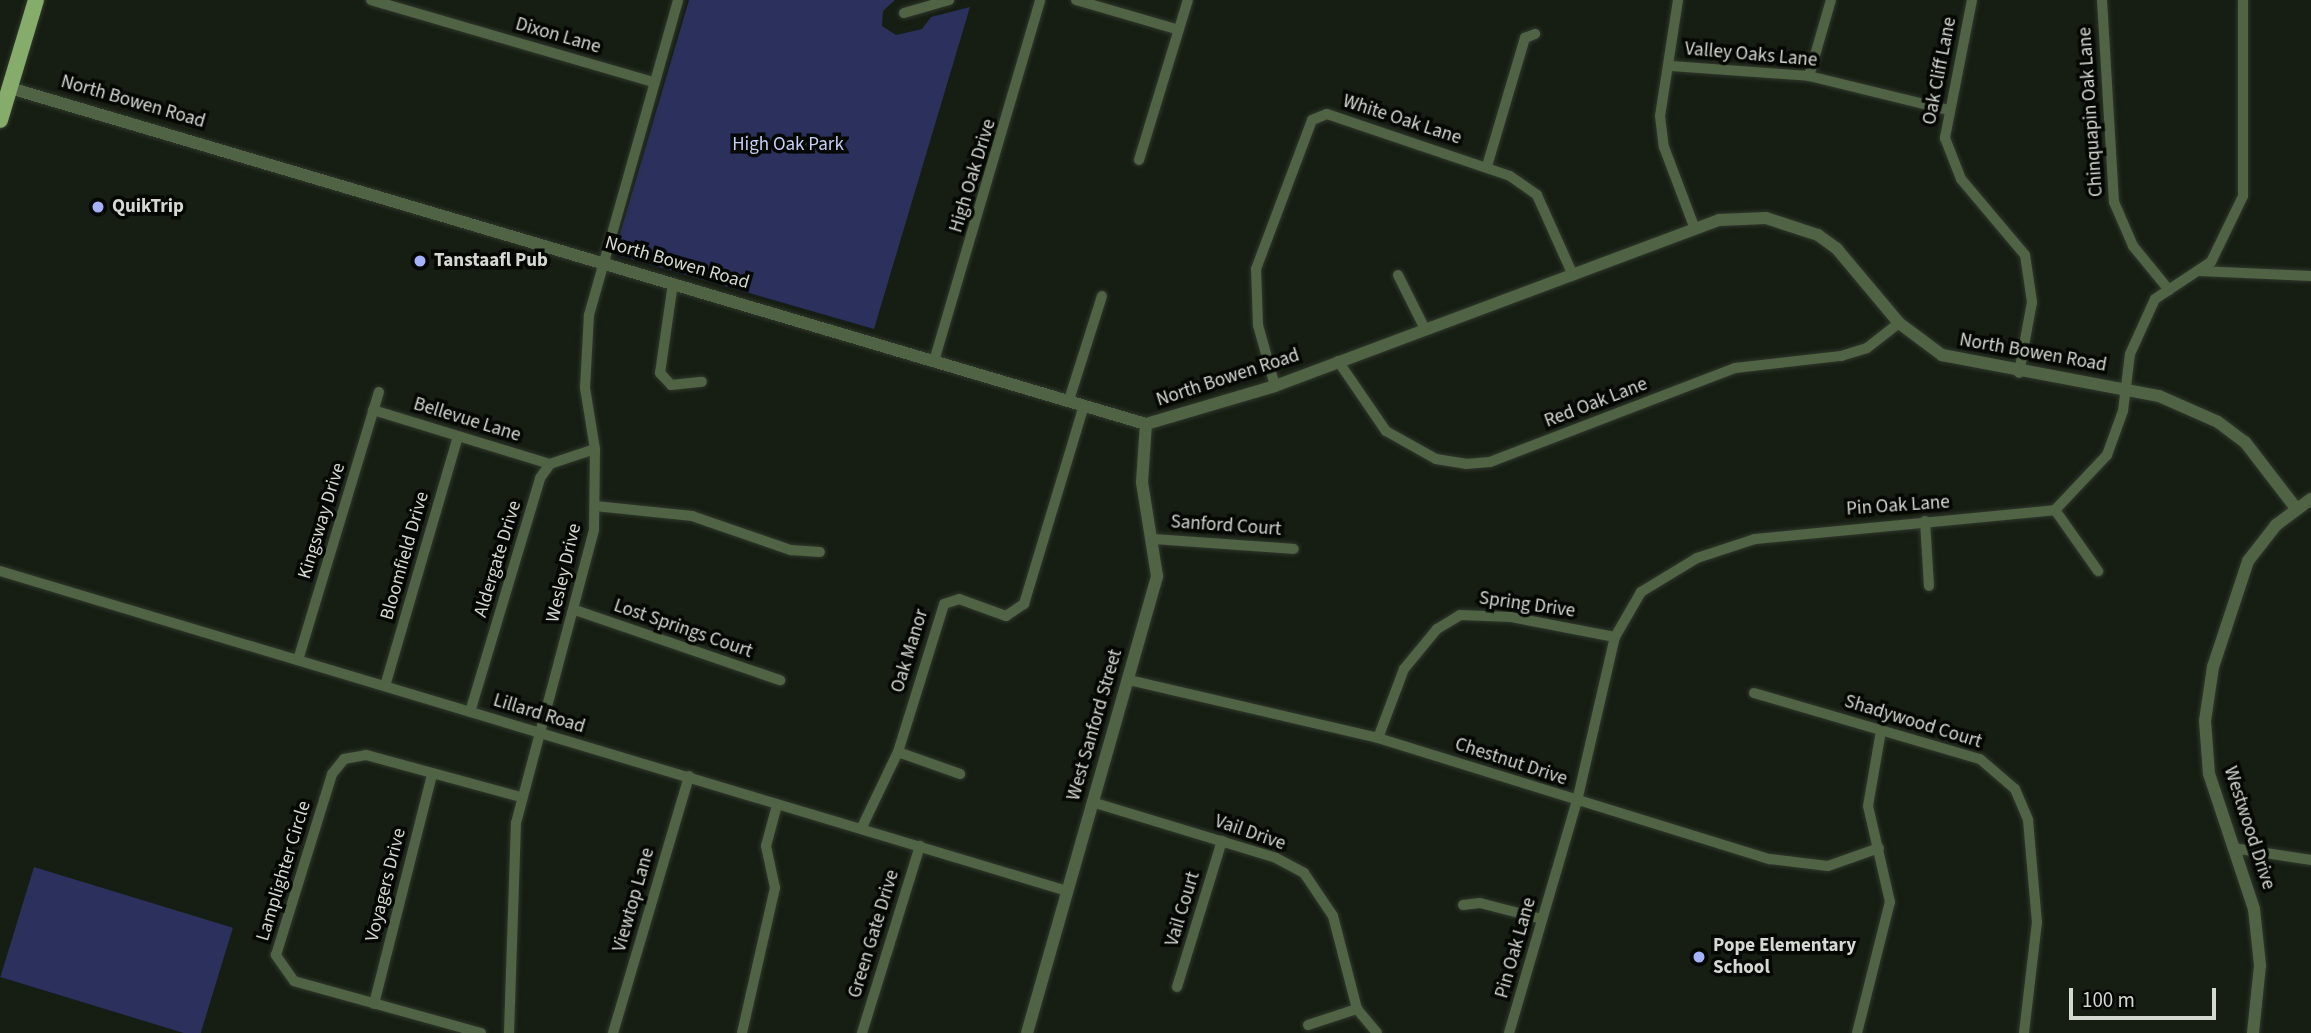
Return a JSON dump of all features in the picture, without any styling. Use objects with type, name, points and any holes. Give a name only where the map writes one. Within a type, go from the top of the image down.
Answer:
[{"type":"main road","points":[[0,120],[36,0]]},
{"type":"street","name":"Dixon Lane","points":[[371,0],[654,82]]},
{"type":"street","name":"Wesley Drive","points":[[509,1033],[513,860],[521,797],[537,732],[575,610],[596,506],[595,449],[585,363],[601,262],[678,0]]},
{"type":"street","points":[[904,13],[949,0]]},
{"type":"street","name":"High Oak Drive","points":[[934,360],[1040,0]]},
{"type":"street","points":[[1076,0],[1176,29]]},
{"type":"street","points":[[1139,160],[1176,29],[1188,0]]},
{"type":"street","points":[[1678,0],[1671,66],[1660,116],[1664,147],[1695,229]]},
{"type":"street","points":[[1810,76],[1831,0]]},
{"type":"street","name":"Oak Cliff Lane","points":[[1972,0],[1949,110],[1949,156],[1961,179],[2016,241],[2031,277],[2020,373]]},
{"type":"street","name":"Chinquapin Oak Lane","points":[[2102,0],[2114,202],[2133,246],[2169,290]]},
{"type":"street","points":[[2098,570],[2055,510],[2107,455],[2127,388],[2130,354],[2155,299],[2199,271],[2223,245],[2243,196],[2243,0]]},
{"type":"street","points":[[1487,166],[1525,38],[1535,34]]},
{"type":"street","name":"Valley Oaks Lane","points":[[1671,66],[1810,76],[1949,110]]},
{"type":"street","name":"North Bowen Road","points":[[10,88],[1146,424],[1275,386],[1695,229],[1741,217],[1818,235],[1858,271],[1899,323],[1942,355],[2020,373],[2127,388],[2218,422],[2245,442],[2295,506]]},
{"type":"street","name":"White Oak Lane","points":[[1275,386],[1258,325],[1256,269],[1312,120],[1327,114],[1487,166],[1537,195],[1573,275]]},
{"type":"street","points":[[2199,271],[2311,276]]},
{"type":"street","points":[[1398,275],[1425,329]]},
{"type":"street","points":[[673,282],[660,373],[671,385],[702,382]]},
{"type":"street","points":[[1069,400],[1102,296]]},
{"type":"street","name":"Red Oak Lane","points":[[1338,361],[1386,431],[1436,459],[1466,464],[1490,462],[1735,368],[1841,356],[1867,348],[1899,323]]},
{"type":"street","name":"Kingsway Drive","points":[[298,660],[379,392]]},
{"type":"street","name":"Oak Manor","points":[[862,827],[898,752],[944,604],[959,599],[1006,616],[1024,604],[1084,405]]},
{"type":"street","name":"Bellevue Lane","points":[[373,410],[550,464]]},
{"type":"street","name":"West Sanford Street","points":[[1027,1033],[1157,576],[1155,539],[1142,482],[1146,424]]},
{"type":"street","name":"Bloomfield Drive","points":[[385,686],[458,436]]},
{"type":"street","points":[[550,464],[595,449]]},
{"type":"street","name":"Aldergate Drive","points":[[470,712],[550,464]]},
{"type":"street","name":"Westwood Drive","points":[[2253,1033],[2258,939],[2209,774],[2205,720],[2213,667],[2249,560],[2295,506],[2311,499]]},
{"type":"street","points":[[596,506],[692,516],[791,550],[820,552]]},
{"type":"street","name":"Pin Oak Lane","points":[[1509,1033],[1577,801],[1615,637],[1641,592],[1697,558],[1804,530],[2055,510]]},
{"type":"street","points":[[1925,521],[1929,586]]},
{"type":"street","name":"Sanford Court","points":[[1155,539],[1294,549]]},
{"type":"street","name":"Lillard Road","points":[[0,570],[689,776],[777,805],[862,827],[1067,891]]},
{"type":"street","name":"Lost Springs Court","points":[[575,610],[780,680]]},
{"type":"street","name":"Spring Drive","points":[[1378,738],[1404,668],[1451,619],[1484,613],[1615,637]]},
{"type":"street","name":"Chestnut Drive","points":[[1129,680],[1378,738],[1577,801],[1805,866],[1828,866],[1879,848]]},
{"type":"street","name":"Shadywood Court","points":[[1755,694],[1881,730],[1994,767],[2023,806],[2037,922],[2024,1033]]},
{"type":"street","points":[[1857,1033],[1890,902],[1868,806],[1881,730]]},
{"type":"street","points":[[898,752],[960,774]]},
{"type":"street","name":"Lamplighter Circle","points":[[481,1033],[294,981],[276,955],[337,766],[366,755],[521,797]]},
{"type":"street","name":"Voyagers Drive","points":[[374,1004],[432,775]]},
{"type":"street","name":"Viewtop Lane","points":[[614,1033],[689,776]]},
{"type":"street","name":"Vail Drive","points":[[1092,802],[1276,858],[1316,883],[1333,916],[1356,1009],[1377,1033]]},
{"type":"street","points":[[742,1033],[775,888],[766,846],[777,805]]},
{"type":"street","name":"Vail Court","points":[[1177,986],[1222,841]]},
{"type":"street","name":"Green Gate Drive","points":[[862,1033],[920,846]]},
{"type":"street","points":[[2233,848],[2311,860]]},
{"type":"street","points":[[1463,905],[1480,903],[1542,919]]},
{"type":"street","points":[[1308,1025],[1356,1009]]},
{"type":"green space","name":"High Oak Park","points":[[689,0],[895,0],[883,11],[882,26],[896,35],[922,29],[931,17],[970,7],[874,329],[614,254]]},
{"type":"green space","points":[[34,867],[233,928],[201,1033],[184,1033],[0,977]]},
{"type":"place","name":"QuikTrip","points":[[98,207]]},
{"type":"place","name":"Tanstaafl Pub","points":[[420,261]]},
{"type":"place","name":"Pope Elementary School","points":[[1699,957]]}]
